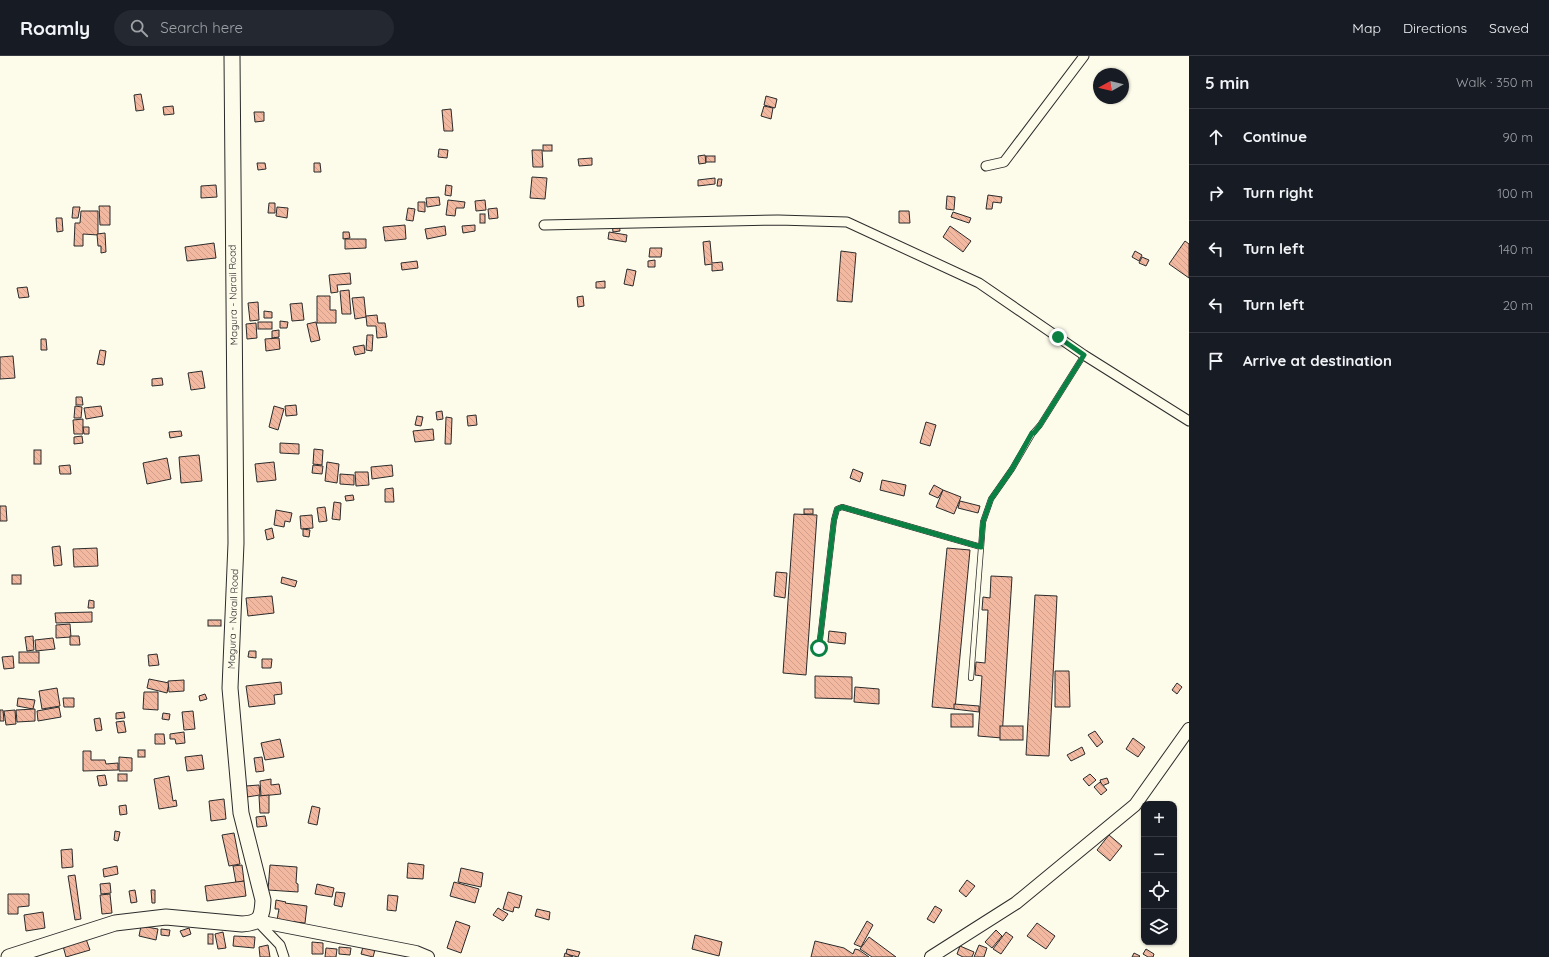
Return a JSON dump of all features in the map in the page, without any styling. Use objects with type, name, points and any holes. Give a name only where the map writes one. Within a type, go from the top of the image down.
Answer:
[{"type":"main road","name":"Magura - Narail Road","points":[[232,56],[236,543],[230,688],[241,813],[263,900],[262,914],[257,921]]},
{"type":"main road","points":[[9,957],[115,923],[166,917],[242,924],[252,924],[257,921]]},
{"type":"street","points":[[986,166],[1004,162],[1084,56]]},
{"type":"street","points":[[544,225],[778,220],[847,222],[979,283],[1084,355],[1189,421]]},
{"type":"street","points":[[931,957],[1016,903],[1135,805],[1189,729]]},
{"type":"street","points":[[257,921],[280,945],[284,957]]},
{"type":"street","points":[[257,921],[416,952],[428,957]]},
{"type":"lane","points":[[971,678],[983,522],[991,499],[1012,469],[1032,433],[1034,433],[1040,425],[1084,355]]},
{"type":"lane","points":[[819,648],[834,520],[837,509],[842,507],[981,547]]},
{"type":"building","points":[[141,94],[144,110],[136,111],[134,95]]},
{"type":"building","points":[[766,96],[777,99],[775,108],[764,105]]},
{"type":"building","points":[[173,106],[174,114],[164,115],[163,107]]},
{"type":"building","points":[[764,106],[773,108],[771,119],[761,116]]},
{"type":"building","points":[[451,109],[453,131],[444,131],[442,110]]},
{"type":"building","points":[[254,112],[264,112],[264,121],[255,122]]},
{"type":"building","points":[[543,145],[552,145],[552,151],[543,151]]},
{"type":"building","points":[[439,149],[448,150],[447,158],[438,157]]},
{"type":"building","points":[[532,150],[542,150],[543,167],[533,167]]},
{"type":"building","points":[[705,155],[706,163],[699,164],[698,156]]},
{"type":"building","points":[[706,156],[715,156],[715,162],[706,162]]},
{"type":"building","points":[[592,158],[592,165],[579,166],[578,159]]},
{"type":"building","points":[[257,163],[265,163],[266,169],[258,170]]},
{"type":"building","points":[[314,163],[320,163],[321,172],[314,172]]},
{"type":"building","points":[[532,177],[547,178],[545,199],[530,198]]},
{"type":"building","points":[[715,178],[715,184],[698,186],[698,180]]},
{"type":"building","points":[[718,179],[722,179],[721,186],[717,186]]},
{"type":"building","points":[[216,185],[217,197],[201,198],[201,186]]},
{"type":"building","points":[[446,185],[452,186],[451,196],[445,195]]},
{"type":"building","points":[[988,195],[1002,197],[1001,203],[993,202],[992,209],[986,209]]},
{"type":"building","points":[[947,196],[955,197],[954,210],[946,209]]},
{"type":"building","points":[[439,197],[440,205],[427,207],[426,198]]},
{"type":"building","points":[[448,200],[465,202],[464,208],[456,208],[455,216],[446,215]]},
{"type":"building","points":[[485,200],[486,210],[476,211],[475,201]]},
{"type":"building","points":[[418,202],[425,202],[425,212],[418,211]]},
{"type":"building","points":[[269,203],[275,203],[275,213],[268,213]]},
{"type":"building","points":[[99,206],[110,206],[110,225],[100,225]]},
{"type":"building","points":[[73,207],[80,207],[78,218],[72,218]]},
{"type":"building","points":[[277,207],[288,208],[287,218],[276,216]]},
{"type":"building","points":[[408,208],[415,209],[413,221],[406,220]]},
{"type":"building","points":[[497,208],[498,218],[489,219],[488,209]]},
{"type":"building","points":[[81,211],[98,211],[98,235],[83,234],[83,246],[74,246],[75,223],[80,223]]},
{"type":"building","points":[[899,211],[909,211],[910,223],[899,223]]},
{"type":"building","points":[[953,212],[971,218],[969,223],[951,217]]},
{"type":"building","points":[[480,214],[485,214],[485,223],[480,223]]},
{"type":"building","points":[[56,218],[62,218],[63,231],[57,232]]},
{"type":"building","points":[[619,222],[620,231],[613,232],[612,223]]},
{"type":"building","points":[[405,225],[406,239],[385,241],[383,227]]},
{"type":"building","points":[[475,225],[475,231],[463,233],[462,226]]},
{"type":"building","points":[[445,226],[446,235],[427,239],[425,229]]},
{"type":"building","points":[[950,226],[971,241],[963,252],[943,237]]},
{"type":"building","points":[[343,232],[349,232],[350,238],[343,239]]},
{"type":"building","points":[[609,232],[627,235],[626,242],[608,239]]},
{"type":"building","points":[[105,233],[106,252],[101,253],[101,246],[98,246],[97,234]]},
{"type":"building","points":[[345,239],[366,239],[366,248],[345,249]]},
{"type":"building","points":[[710,241],[712,263],[722,262],[723,270],[712,271],[712,264],[705,265],[703,242]]},
{"type":"building","points":[[1185,241],[1189,244],[1189,278],[1169,264]]},
{"type":"building","points":[[214,243],[216,258],[187,261],[185,247]]},
{"type":"building","points":[[650,248],[662,248],[661,257],[649,257]]},
{"type":"building","points":[[841,251],[856,253],[852,302],[837,301]]},
{"type":"building","points":[[1135,251],[1142,255],[1139,261],[1132,257]]},
{"type":"building","points":[[1142,257],[1149,260],[1146,266],[1139,263]]},
{"type":"building","points":[[655,260],[655,267],[648,267],[648,261]]},
{"type":"building","points":[[417,261],[418,268],[402,270],[401,263]]},
{"type":"building","points":[[627,269],[636,271],[633,286],[624,284]]},
{"type":"building","points":[[350,273],[351,284],[337,285],[338,292],[331,293],[329,275]]},
{"type":"building","points":[[605,281],[605,288],[596,288],[596,282]]},
{"type":"building","points":[[27,287],[29,297],[19,298],[17,288]]},
{"type":"building","points":[[349,290],[351,314],[342,314],[340,291]]},
{"type":"building","points":[[317,296],[330,296],[330,310],[336,310],[336,323],[317,323]]},
{"type":"building","points":[[583,296],[584,306],[578,307],[577,297]]},
{"type":"building","points":[[364,297],[366,317],[355,319],[352,298]]},
{"type":"building","points":[[258,302],[259,320],[250,321],[248,303]]},
{"type":"building","points":[[302,303],[304,320],[292,321],[290,304]]},
{"type":"building","points":[[264,311],[272,312],[272,318],[264,318]]},
{"type":"building","points":[[377,315],[378,323],[385,323],[387,337],[377,338],[376,326],[367,326],[366,316]]},
{"type":"building","points":[[280,321],[288,322],[287,328],[280,328]]},
{"type":"building","points":[[258,322],[272,322],[272,329],[258,329]]},
{"type":"building","points":[[316,322],[320,340],[311,342],[307,324]]},
{"type":"building","points":[[256,323],[257,338],[247,339],[246,324]]},
{"type":"building","points":[[279,330],[279,337],[272,338],[272,331]]},
{"type":"building","points":[[367,335],[373,335],[372,351],[366,350]]},
{"type":"building","points":[[279,338],[280,349],[266,351],[265,339]]},
{"type":"building","points":[[41,339],[46,339],[47,350],[41,350]]},
{"type":"building","points":[[364,345],[365,353],[355,355],[353,347]]},
{"type":"building","points":[[100,350],[106,351],[104,365],[97,364]]},
{"type":"building","points":[[13,356],[15,378],[0,379],[0,357]]},
{"type":"building","points":[[202,371],[205,388],[191,390],[188,373]]},
{"type":"building","points":[[162,378],[163,385],[152,386],[152,379]]},
{"type":"building","points":[[76,397],[82,397],[83,405],[76,405]]},
{"type":"building","points":[[296,405],[297,415],[286,416],[285,406]]},
{"type":"building","points":[[75,406],[82,407],[81,418],[74,418]]},
{"type":"building","points":[[101,406],[103,416],[86,419],[84,408]]},
{"type":"building","points":[[274,406],[284,409],[278,430],[269,427]]},
{"type":"building","points":[[442,411],[443,419],[437,420],[436,412]]},
{"type":"building","points":[[476,415],[477,425],[468,426],[467,416]]},
{"type":"building","points":[[417,416],[423,417],[421,426],[415,425]]},
{"type":"building","points":[[446,417],[452,418],[451,444],[445,444]]},
{"type":"building","points":[[83,419],[83,434],[74,434],[73,420]]},
{"type":"building","points":[[926,422],[936,425],[930,446],[920,443]]},
{"type":"building","points":[[83,427],[89,427],[89,434],[84,434]]},
{"type":"building","points":[[433,429],[434,440],[415,442],[413,431]]},
{"type":"building","points":[[181,431],[182,436],[170,438],[169,432]]},
{"type":"building","points":[[82,436],[83,443],[74,444],[74,437]]},
{"type":"building","points":[[280,443],[299,444],[299,454],[280,453]]},
{"type":"building","points":[[314,449],[323,450],[322,465],[313,464]]},
{"type":"building","points":[[34,450],[41,450],[41,464],[34,464]]},
{"type":"building","points":[[199,455],[202,481],[181,483],[179,457]]},
{"type":"building","points":[[167,458],[171,479],[147,484],[143,463]]},
{"type":"building","points":[[274,462],[276,480],[257,482],[255,464]]},
{"type":"building","points":[[327,462],[339,464],[337,483],[325,481]]},
{"type":"building","points":[[70,465],[71,474],[60,474],[59,466]]},
{"type":"building","points":[[313,465],[323,466],[322,474],[312,473]]},
{"type":"building","points":[[392,465],[393,476],[372,479],[371,467]]},
{"type":"building","points":[[853,469],[863,473],[860,482],[850,478]]},
{"type":"building","points":[[355,472],[368,472],[369,485],[356,486]]},
{"type":"building","points":[[340,474],[354,475],[354,485],[340,484]]},
{"type":"building","points":[[882,480],[906,485],[904,496],[880,490]]},
{"type":"building","points":[[934,485],[943,490],[938,498],[929,494]]},
{"type":"building","points":[[393,488],[394,502],[385,502],[385,489]]},
{"type":"building","points":[[943,490],[961,497],[954,514],[936,507]]},
{"type":"building","points":[[353,495],[354,500],[346,501],[345,496]]},
{"type":"building","points":[[960,501],[980,506],[978,513],[958,508]]},
{"type":"building","points":[[334,502],[341,503],[340,520],[332,519]]},
{"type":"building","points":[[0,506],[6,506],[7,521],[0,521]]},
{"type":"building","points":[[325,507],[327,521],[319,522],[317,508]]},
{"type":"building","points":[[804,509],[813,509],[813,514],[804,514]]},
{"type":"building","points":[[276,510],[292,513],[290,522],[285,521],[284,527],[274,525]]},
{"type":"building","points":[[794,514],[817,515],[806,675],[783,673]]},
{"type":"building","points":[[312,515],[313,528],[301,529],[300,516]]},
{"type":"building","points":[[272,528],[274,538],[267,540],[265,530]]},
{"type":"building","points":[[303,529],[310,530],[309,537],[303,536]]},
{"type":"building","points":[[60,546],[62,565],[54,566],[52,547]]},
{"type":"building","points":[[97,548],[98,566],[74,567],[73,549]]},
{"type":"building","points":[[947,548],[970,550],[955,709],[932,707]]},
{"type":"building","points":[[776,572],[787,573],[785,598],[774,596]]},
{"type":"building","points":[[12,575],[21,575],[21,584],[12,584]]},
{"type":"building","points":[[991,576],[1012,577],[1002,738],[978,736],[982,676],[975,675],[976,662],[985,663],[988,610],[982,610],[983,597],[990,598]]},
{"type":"building","points":[[282,577],[297,581],[295,587],[281,583]]},
{"type":"building","points":[[1035,595],[1057,596],[1049,756],[1026,755]]},
{"type":"building","points":[[272,596],[274,613],[248,616],[246,598]]},
{"type":"building","points":[[89,600],[94,601],[94,608],[88,608]]},
{"type":"building","points":[[92,612],[92,622],[56,623],[55,613]]},
{"type":"building","points":[[208,620],[221,620],[221,626],[208,626]]},
{"type":"building","points":[[70,624],[71,637],[56,638],[56,625]]},
{"type":"building","points":[[829,631],[846,633],[845,644],[828,642]]},
{"type":"building","points":[[33,636],[34,650],[27,651],[25,637]]},
{"type":"building","points":[[70,636],[79,636],[80,645],[70,645]]},
{"type":"building","points":[[53,638],[55,649],[36,651],[35,640]]},
{"type":"building","points":[[249,651],[256,651],[256,658],[248,657]]},
{"type":"building","points":[[19,652],[39,652],[39,663],[19,663]]},
{"type":"building","points":[[157,654],[159,665],[149,666],[148,655]]},
{"type":"building","points":[[13,656],[14,668],[4,669],[2,657]]},
{"type":"building","points":[[262,659],[272,659],[271,668],[262,668]]},
{"type":"building","points":[[1055,671],[1069,671],[1070,707],[1055,707]]},
{"type":"building","points":[[815,676],[852,677],[852,699],[815,698]]},
{"type":"building","points":[[149,679],[169,683],[167,693],[147,688]]},
{"type":"building","points":[[184,680],[184,691],[169,692],[168,681]]},
{"type":"building","points":[[281,682],[282,694],[274,695],[275,704],[249,707],[246,686]]},
{"type":"building","points":[[1177,683],[1182,687],[1177,694],[1172,690]]},
{"type":"building","points":[[855,687],[879,689],[879,704],[854,702]]},
{"type":"building","points":[[57,688],[60,706],[42,709],[39,691]]},
{"type":"building","points":[[144,692],[158,692],[158,710],[143,709]]},
{"type":"building","points":[[205,694],[207,699],[200,701],[199,696]]},
{"type":"building","points":[[18,698],[35,700],[33,709],[17,706]]},
{"type":"building","points":[[63,698],[74,698],[74,707],[64,707]]},
{"type":"building","points":[[954,704],[979,706],[979,712],[954,709]]},
{"type":"building","points":[[59,707],[61,717],[38,721],[37,711]]},
{"type":"building","points":[[35,709],[35,721],[17,722],[16,710]]},
{"type":"building","points":[[0,710],[3,710],[4,721],[0,721]]},
{"type":"building","points":[[15,710],[16,724],[6,725],[4,711]]},
{"type":"building","points":[[193,711],[195,729],[184,730],[182,712]]},
{"type":"building","points":[[124,712],[125,718],[116,719],[116,713]]},
{"type":"building","points":[[163,713],[170,714],[169,720],[162,719]]},
{"type":"building","points":[[951,714],[973,714],[973,727],[951,727]]},
{"type":"building","points":[[100,718],[102,730],[96,731],[94,719]]},
{"type":"building","points":[[124,721],[126,732],[118,733],[116,722]]},
{"type":"building","points":[[1000,726],[1023,726],[1023,740],[1000,740]]},
{"type":"building","points":[[1095,731],[1103,742],[1097,747],[1088,735]]},
{"type":"building","points":[[184,732],[185,743],[176,744],[175,739],[170,739],[170,734]]},
{"type":"building","points":[[155,734],[164,734],[165,744],[155,744]]},
{"type":"building","points":[[1133,738],[1145,747],[1138,757],[1126,749]]},
{"type":"building","points":[[280,739],[284,757],[265,760],[261,743]]},
{"type":"building","points":[[1082,747],[1085,754],[1071,761],[1067,755]]},
{"type":"building","points":[[138,750],[145,750],[145,757],[138,757]]},
{"type":"building","points":[[83,751],[91,751],[91,760],[105,760],[106,764],[118,763],[118,770],[83,771]]},
{"type":"building","points":[[202,755],[204,769],[187,771],[185,757]]},
{"type":"building","points":[[119,757],[132,758],[132,771],[119,771]]},
{"type":"building","points":[[262,757],[264,771],[256,772],[254,758]]},
{"type":"building","points":[[118,774],[127,774],[127,781],[118,781]]},
{"type":"building","points":[[1090,774],[1096,780],[1089,786],[1083,779]]},
{"type":"building","points":[[105,775],[107,785],[99,786],[97,776]]},
{"type":"building","points":[[169,776],[173,801],[176,800],[177,806],[159,809],[154,779]]},
{"type":"building","points":[[1107,778],[1109,783],[1102,786],[1100,780]]},
{"type":"building","points":[[271,779],[271,785],[279,784],[281,794],[261,796],[260,781]]},
{"type":"building","points":[[1100,782],[1107,790],[1101,795],[1094,787]]},
{"type":"building","points":[[259,785],[260,795],[247,797],[246,786]]},
{"type":"building","points":[[269,795],[269,813],[260,813],[259,796]]},
{"type":"building","points":[[224,799],[226,819],[211,821],[209,801]]},
{"type":"building","points":[[126,805],[127,814],[120,815],[119,806]]},
{"type":"building","points":[[312,806],[320,808],[317,825],[308,823]]},
{"type":"building","points":[[265,816],[267,826],[257,827],[256,817]]},
{"type":"building","points":[[115,831],[120,832],[118,841],[114,840]]},
{"type":"building","points":[[234,833],[240,864],[229,866],[222,835]]},
{"type":"building","points":[[1109,835],[1122,846],[1110,861],[1097,850]]},
{"type":"building","points":[[72,849],[73,867],[62,868],[61,850]]},
{"type":"building","points":[[408,863],[424,865],[423,879],[407,878]]},
{"type":"building","points":[[242,865],[244,881],[236,883],[233,866]]},
{"type":"building","points":[[270,865],[297,867],[296,883],[298,884],[298,892],[268,890]]},
{"type":"building","points":[[117,866],[118,874],[104,877],[103,869]]},
{"type":"building","points":[[461,868],[483,873],[481,887],[458,882]]},
{"type":"building","points":[[75,875],[81,919],[75,920],[68,876]]},
{"type":"building","points":[[967,880],[975,886],[966,897],[959,891]]},
{"type":"building","points":[[244,881],[246,896],[207,901],[205,886]]},
{"type":"building","points":[[454,882],[479,889],[475,903],[450,896]]},
{"type":"building","points":[[110,883],[111,893],[101,894],[100,884]]},
{"type":"building","points":[[317,884],[334,888],[332,897],[315,894]]},
{"type":"building","points":[[135,890],[137,902],[131,903],[129,891]]},
{"type":"building","points":[[151,890],[155,890],[155,903],[152,903]]},
{"type":"building","points":[[336,892],[345,893],[342,907],[334,905]]},
{"type":"building","points":[[508,892],[522,896],[519,908],[514,907],[513,912],[503,909]]},
{"type":"building","points":[[8,894],[29,894],[29,906],[18,907],[18,914],[8,914]]},
{"type":"building","points":[[110,894],[112,913],[102,914],[100,895]]},
{"type":"building","points":[[388,895],[398,896],[396,911],[387,910]]},
{"type":"building","points":[[276,900],[286,902],[285,903],[307,906],[305,923],[277,920],[279,909],[275,909]]},
{"type":"building","points":[[935,906],[942,910],[934,923],[927,919]]},
{"type":"building","points":[[498,908],[508,914],[503,921],[493,915]]},
{"type":"building","points":[[537,909],[550,912],[549,920],[535,916]]},
{"type":"building","points":[[43,912],[45,928],[26,931],[24,915]]},
{"type":"building","points":[[456,921],[470,926],[461,953],[447,948]]},
{"type":"building","points":[[867,921],[873,925],[861,947],[854,944]]},
{"type":"building","points":[[1037,923],[1055,936],[1046,949],[1027,936]]},
{"type":"building","points":[[141,926],[158,929],[156,940],[139,936]]},
{"type":"building","points":[[189,928],[191,934],[183,937],[180,931]]},
{"type":"building","points":[[161,929],[170,930],[169,936],[161,935]]},
{"type":"building","points":[[996,930],[1002,936],[992,948],[985,942]]},
{"type":"building","points":[[223,932],[226,948],[218,949],[215,934]]},
{"type":"building","points":[[1006,932],[1013,937],[1001,954],[993,949]]},
{"type":"building","points":[[208,934],[213,934],[213,944],[208,944]]},
{"type":"building","points":[[695,935],[722,942],[719,956],[692,949]]},
{"type":"building","points":[[234,936],[255,937],[254,948],[233,946]]},
{"type":"building","points":[[869,937],[896,957],[872,957],[860,949]]},
{"type":"building","points":[[86,939],[90,950],[66,957],[63,946]]},
{"type":"building","points":[[815,941],[844,948],[853,954],[855,949],[859,950],[869,957],[811,957]]},
{"type":"building","points":[[312,942],[323,943],[323,954],[312,954]]},
{"type":"building","points":[[268,945],[270,957],[260,957],[259,947]]},
{"type":"building","points":[[979,945],[987,948],[984,957],[974,957]]},
{"type":"building","points":[[960,946],[974,952],[972,957],[963,957],[957,954]]},
{"type":"building","points":[[339,947],[351,948],[350,955],[339,954]]},
{"type":"building","points":[[363,947],[375,950],[373,957],[361,954]]},
{"type":"building","points":[[326,948],[337,949],[336,957],[325,957]]},
{"type":"building","points":[[567,949],[580,952],[578,957],[566,954]]},
{"type":"building","points":[[1146,949],[1154,954],[1153,957],[1148,957],[1143,954]]},
{"type":"building","points":[[565,953],[573,957],[564,957]]},
{"type":"building","points":[[1134,953],[1140,956],[1132,957]]},
{"type":"route","points":[[819,648],[834,520],[837,509],[842,507],[981,547],[983,522],[991,499],[1012,469],[1032,433],[1034,433],[1040,425],[1068,378],[1084,355],[1058,337]]}]
